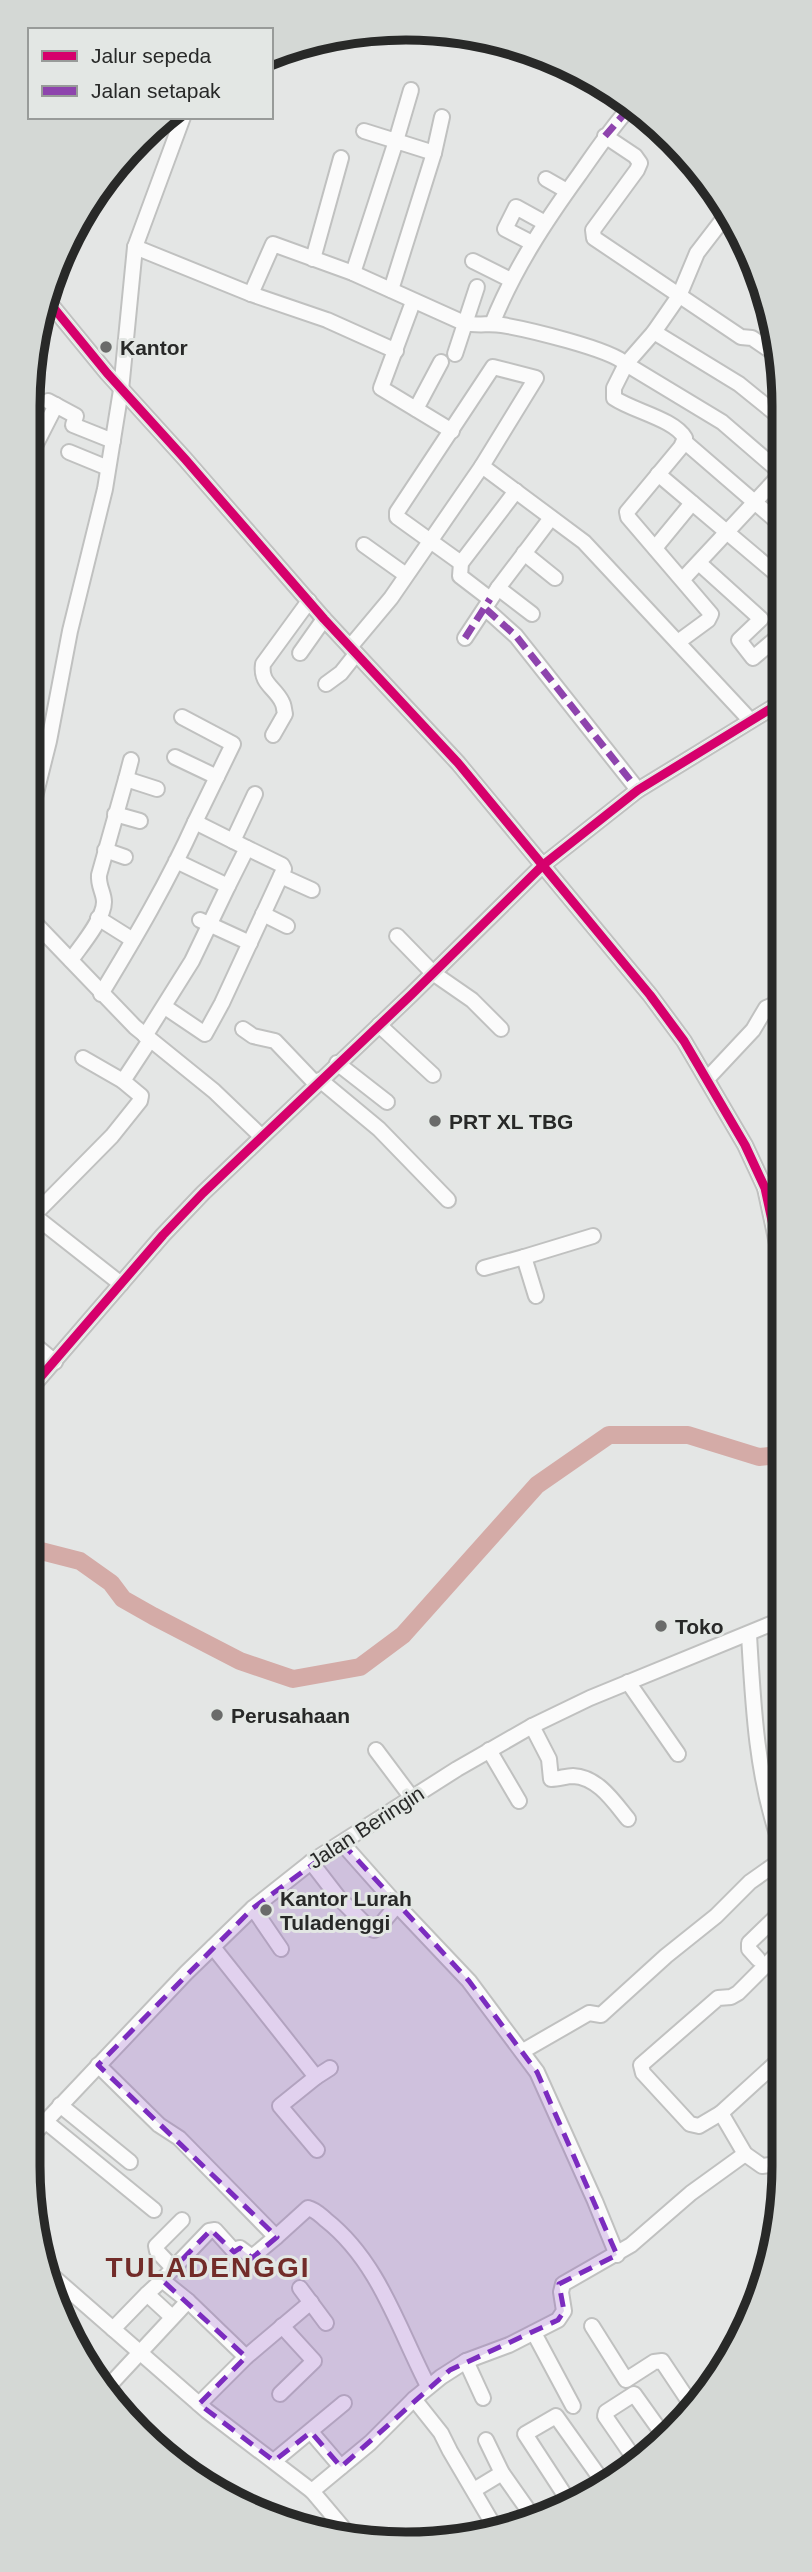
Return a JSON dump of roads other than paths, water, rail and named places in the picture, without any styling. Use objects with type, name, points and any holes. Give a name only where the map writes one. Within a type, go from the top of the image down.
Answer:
[{"type":"street","points":[[353,273],[411,90]]},
{"type":"street","points":[[492,324],[511,280],[532,243],[605,136],[625,113]]},
{"type":"street","points":[[391,290],[434,153],[442,117]]},
{"type":"street","points":[[40,779],[50,741],[70,631],[105,489],[125,358],[135,247],[182,119]]},
{"type":"street","points":[[365,131],[434,153]]},
{"type":"street","points":[[605,136],[635,156],[640,163],[593,230],[594,238],[741,337],[751,338],[767,347]]},
{"type":"street","points":[[313,259],[341,158]]},
{"type":"street","points":[[546,179],[567,191]]},
{"type":"street","points":[[532,243],[505,229],[516,207],[545,223]]},
{"type":"street","points":[[722,221],[697,253],[678,296],[654,332],[626,364],[614,388],[614,398],[681,432],[685,442],[772,517]]},
{"type":"street","points":[[251,294],[273,244],[353,273],[464,323],[478,326],[492,324],[612,355],[722,422],[772,467]]},
{"type":"street","points":[[135,247],[251,294],[327,320],[396,351]]},
{"type":"street","points":[[473,261],[511,280]]},
{"type":"street","points":[[455,354],[477,287]]},
{"type":"street","points":[[413,302],[381,388],[452,431]]},
{"type":"street","points":[[54,308],[121,390],[185,459],[324,619],[458,763],[657,1004],[684,1041],[745,1146],[765,1188],[772,1220]]},
{"type":"street","points":[[654,332],[739,384],[772,411]]},
{"type":"street","points":[[104,370],[118,369],[125,358]]},
{"type":"street","points":[[416,409],[441,362]]},
{"type":"street","points":[[326,684],[341,673],[353,650],[430,541],[482,466],[536,378],[493,367],[397,512],[397,517],[430,541],[461,563]]},
{"type":"street","points":[[40,433],[52,403],[76,416],[73,425],[113,441]]},
{"type":"street","points":[[678,642],[711,617],[705,604],[626,512],[685,442]]},
{"type":"street","points":[[69,452],[108,468]]},
{"type":"street","points":[[482,466],[584,542],[750,720]]},
{"type":"street","points":[[658,474],[772,570]]},
{"type":"street","points":[[683,579],[772,484]]},
{"type":"street","points":[[516,491],[461,563],[460,576],[492,599],[532,614]]},
{"type":"street","points":[[655,548],[692,503]]},
{"type":"street","points":[[465,638],[551,518]]},
{"type":"street","points":[[364,545],[406,575]]},
{"type":"street","points":[[524,553],[555,578]]},
{"type":"street","points":[[699,563],[761,620],[739,640],[753,658],[772,642]]},
{"type":"street","points":[[492,599],[516,636],[638,790]]},
{"type":"street","points":[[273,735],[285,714],[282,701],[269,687],[262,674],[263,664],[309,601]]},
{"type":"street","points":[[300,653],[324,619]]},
{"type":"street","points":[[40,1378],[163,1235],[261,1136],[543,865],[638,790],[772,708]]},
{"type":"street","points":[[101,994],[176,861],[232,743],[182,717]]},
{"type":"street","points":[[175,757],[217,777]]},
{"type":"street","points":[[71,960],[104,904],[98,884],[131,760]]},
{"type":"street","points":[[126,779],[157,789]]},
{"type":"street","points":[[233,841],[256,794]]},
{"type":"street","points":[[115,814],[140,821]]},
{"type":"street","points":[[165,1007],[205,1034],[284,868],[195,822]]},
{"type":"street","points":[[123,1081],[165,1007],[205,923],[247,848]]},
{"type":"street","points":[[105,850],[125,857]]},
{"type":"street","points":[[176,861],[228,886]]},
{"type":"street","points":[[281,876],[312,890]]},
{"type":"street","points":[[263,914],[287,926]]},
{"type":"street","points":[[98,918],[133,940]]},
{"type":"street","points":[[205,923],[250,943]]},
{"type":"street","points":[[40,928],[101,994],[150,1032],[261,1136]]},
{"type":"street","points":[[397,936],[433,973],[472,1000],[501,1029]]},
{"type":"street","points":[[707,1079],[753,1030],[766,1008],[772,1005]]},
{"type":"street","points":[[379,1025],[433,1075]]},
{"type":"street","points":[[243,1029],[253,1036],[275,1041],[318,1082],[379,1129],[449,1200]]},
{"type":"street","points":[[40,1207],[112,1136],[142,1096],[123,1081],[83,1058]]},
{"type":"street","points":[[337,1063],[387,1102]]},
{"type":"street","points":[[765,1188],[772,1184]]},
{"type":"street","points":[[40,1220],[121,1284]]},
{"type":"street","points":[[484,1268],[593,1236]]},
{"type":"street","points":[[524,1257],[536,1296]]},
{"type":"street","points":[[40,1350],[55,1362]]},
{"type":"street","name":"Jalan Beringin","points":[[40,2127],[213,1947],[253,1908],[311,1862],[532,1726],[628,1682],[772,1624]]},
{"type":"street","points":[[749,1634],[755,1726],[772,1817]]},
{"type":"street","points":[[628,1682],[678,1754]]},
{"type":"street","points":[[532,1726],[549,1759],[551,1779],[573,1776],[590,1780],[613,1800],[628,1819]]},
{"type":"street","points":[[376,1750],[412,1798]]},
{"type":"street","points":[[489,1750],[519,1801]]},
{"type":"street","points":[[342,1843],[470,1981],[523,2050],[542,2084],[617,2255]]},
{"type":"street","points":[[311,1862],[338,1897],[369,1928],[378,1928],[397,1905]]},
{"type":"street","points":[[523,2050],[589,2013],[601,2015],[666,1956],[716,1916],[750,1882],[772,1867]]},
{"type":"street","points":[[253,1908],[281,1949]]},
{"type":"street","points":[[758,1959],[749,1948],[750,1943],[772,1921]]},
{"type":"street","points":[[213,1947],[316,2077]]},
{"type":"street","points":[[772,1959],[738,1993],[731,1997],[718,1998],[641,2065],[643,2073],[690,2124],[699,2126],[721,2113],[772,2067]]},
{"type":"street","points":[[98,2065],[159,2124],[179,2138],[276,2237]]},
{"type":"street","points":[[317,2150],[279,2106],[330,2068]]},
{"type":"street","points":[[60,2105],[130,2162]]},
{"type":"street","points":[[721,2113],[745,2154],[762,2166],[772,2165]]},
{"type":"street","points":[[45,2121],[154,2210]]},
{"type":"street","points":[[312,2491],[370,2442],[428,2386],[466,2361],[534,2333],[562,2316],[563,2284],[617,2255],[691,2193],[745,2154]]},
{"type":"street","points":[[113,2329],[211,2230],[215,2230],[233,2250],[240,2249],[252,2257],[308,2208],[314,2209],[350,2242],[375,2277],[428,2386]]},
{"type":"street","points":[[173,2268],[157,2251],[156,2246],[182,2220]]},
{"type":"street","points":[[162,2280],[246,2357]]},
{"type":"street","points":[[59,2282],[199,2404],[312,2491],[340,2526]]},
{"type":"street","points":[[300,2288],[326,2323]]},
{"type":"street","points":[[147,2294],[172,2317]]},
{"type":"street","points":[[112,2383],[188,2301]]},
{"type":"street","points":[[199,2404],[246,2357],[311,2302]]},
{"type":"street","points":[[280,2394],[314,2361],[282,2326]]},
{"type":"street","points":[[592,2326],[660,2430]]},
{"type":"street","points":[[534,2333],[579,2403],[525,2434],[565,2495]]},
{"type":"street","points":[[466,2361],[483,2398]]},
{"type":"street","points":[[626,2380],[654,2362],[662,2361],[687,2399]]},
{"type":"street","points":[[632,2454],[605,2416],[606,2412],[635,2394]]},
{"type":"street","points":[[414,2399],[441,2433],[491,2521]]},
{"type":"street","points":[[274,2461],[344,2403]]},
{"type":"street","points":[[556,2416],[599,2476]]},
{"type":"street","points":[[311,2432],[341,2467]]},
{"type":"street","points":[[486,2440],[502,2473],[528,2510]]},
{"type":"street","points":[[474,2490],[502,2473]]},
{"type":"waterway","points":[[40,1551],[80,1561],[111,1583],[123,1599],[153,1616],[240,1661],[293,1679],[360,1667],[403,1635],[537,1485],[609,1435],[688,1435],[759,1457],[772,1456]]},
{"type":"place","name":"Kantor","points":[[106,347]]},
{"type":"place","name":"PRT XL TBG","points":[[435,1121]]},
{"type":"place","name":"Toko","points":[[661,1626]]},
{"type":"place","name":"Perusahaan","points":[[217,1715]]},
{"type":"place","name":"Kantor Lurah Tuladenggi","points":[[266,1910]]},
{"type":"district","name":"TULADENGGI","points":[[208,2267]]}]
